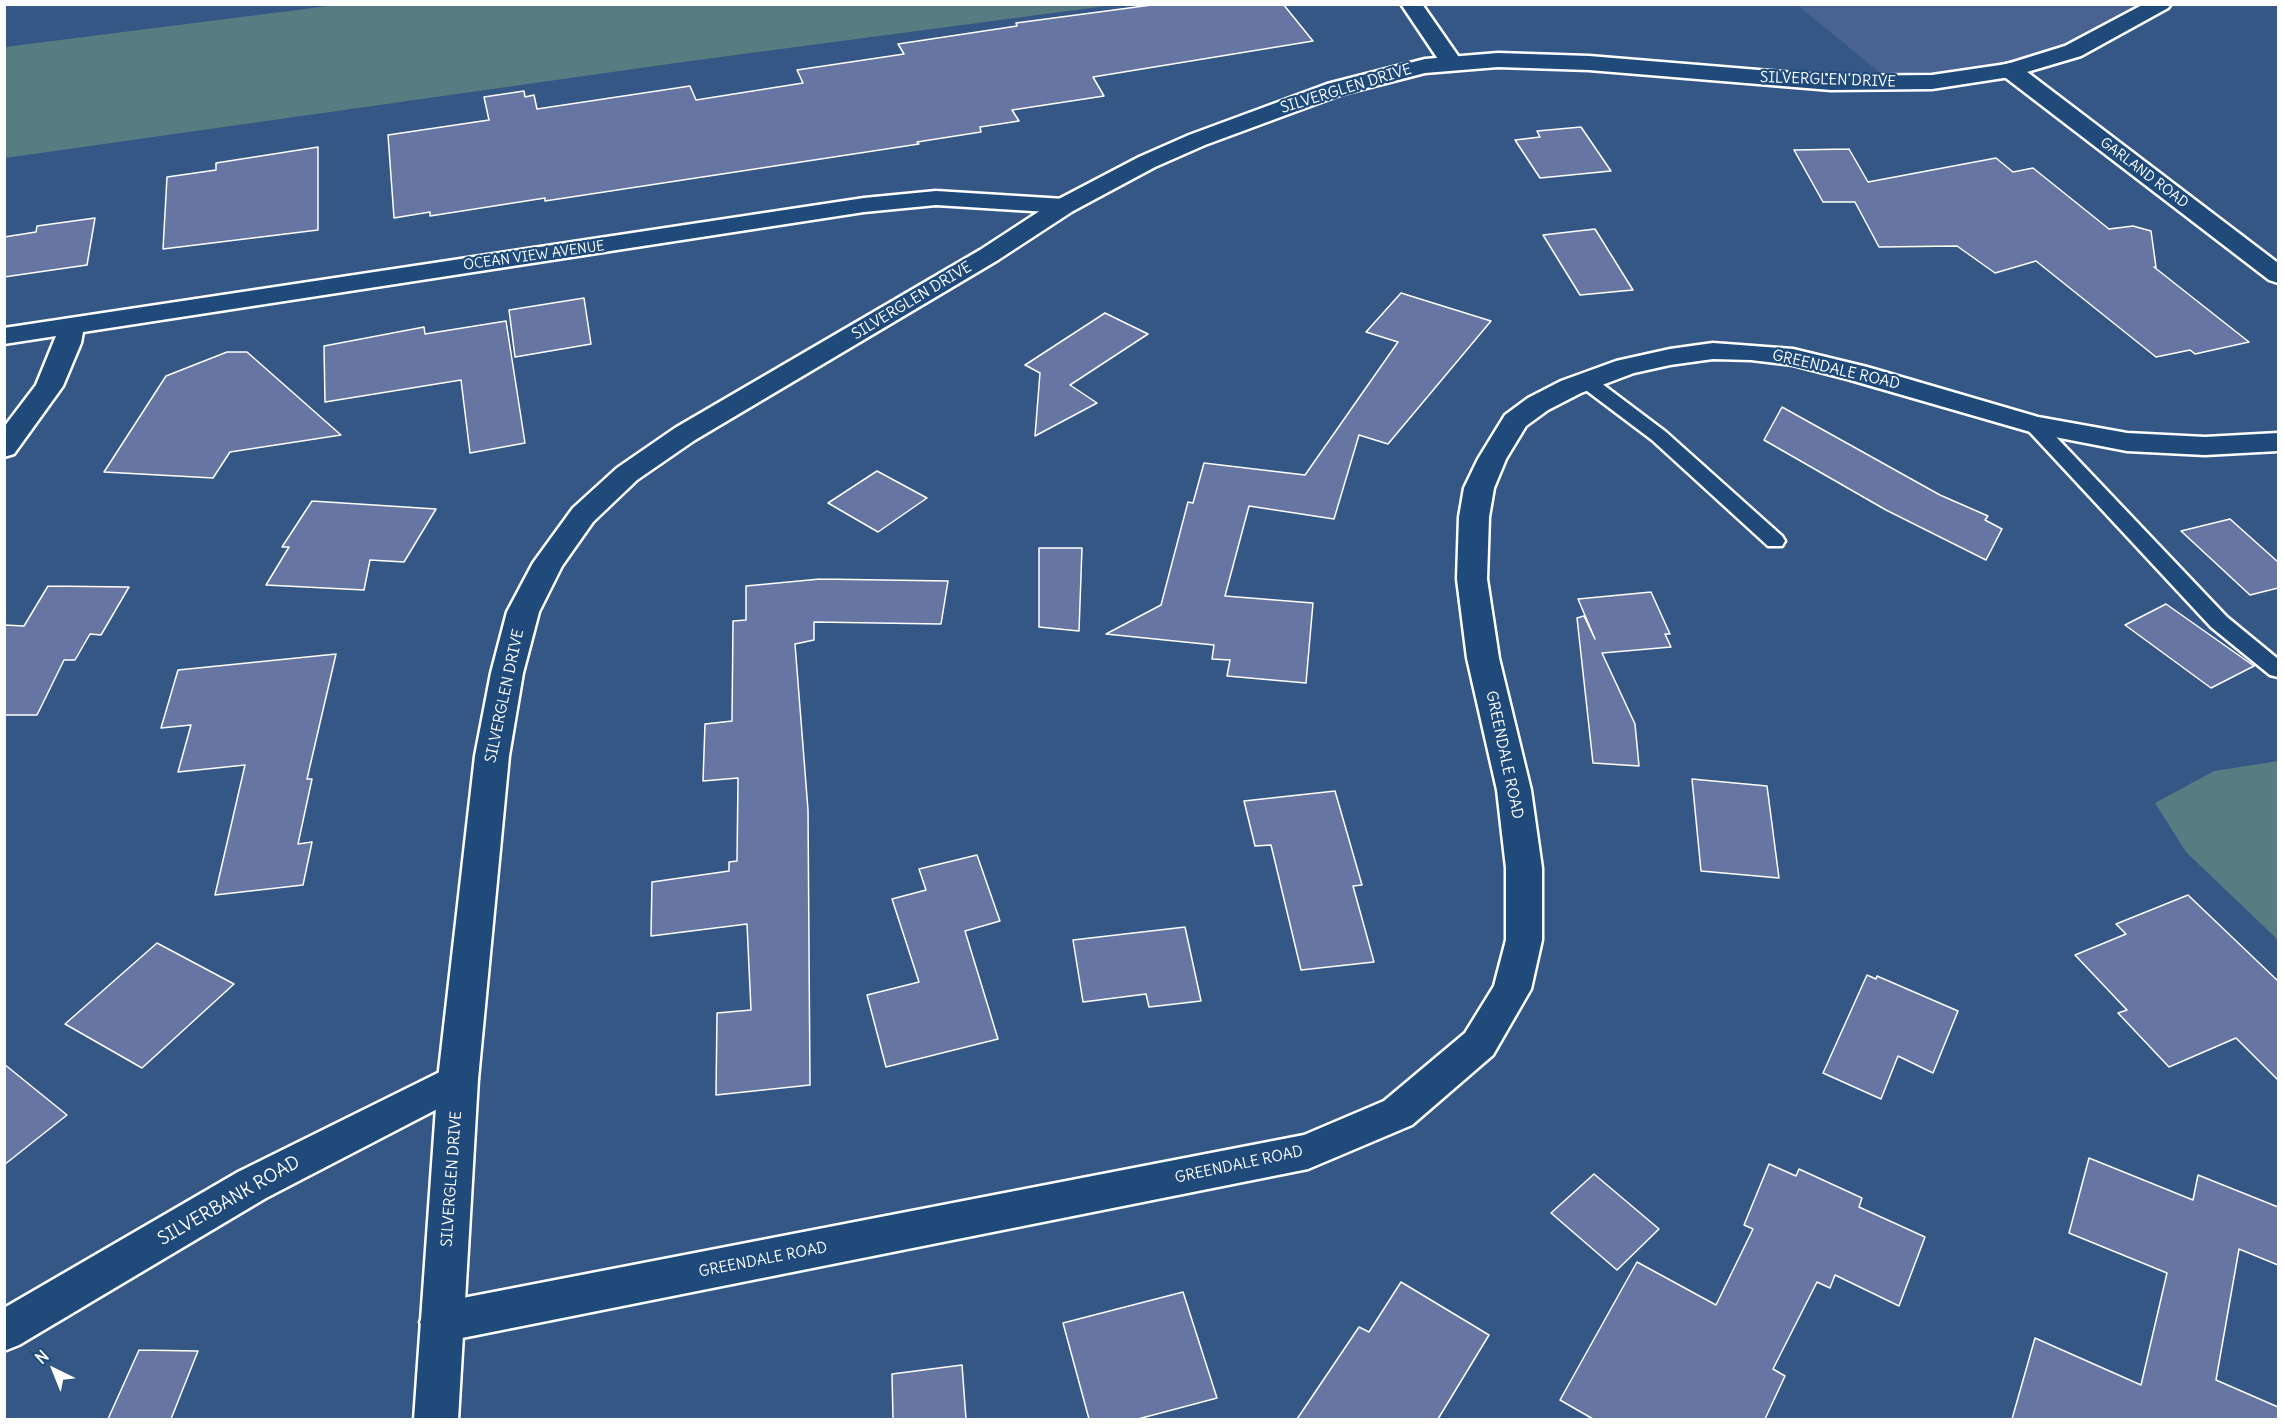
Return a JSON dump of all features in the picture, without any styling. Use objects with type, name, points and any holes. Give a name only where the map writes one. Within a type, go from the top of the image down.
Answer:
[{"type":"street","points":[[1411,4],[1452,63]]},
{"type":"street","name":"SILVERGLEN DRIVE","points":[[436,1419],[458,1079],[492,756],[507,673],[523,612],[548,563],[583,515],[627,474],[685,434],[989,255],[1064,206],[1147,162],[1265,114],[1385,74],[1452,63],[1543,60],[1787,81],[1932,82],[2010,70],[2073,51],[2162,4]]},
{"type":"street","name":"GARLAND ROAD","points":[[2010,70],[2278,275]]},
{"type":"street","name":"OCEAN VIEW AVENUE","points":[[4,336],[864,206],[946,198],[1064,206]]},
{"type":"street","points":[[4,448],[49,386],[68,343],[71,327]]},
{"type":"street","name":"GREENDALE ROAD","points":[[442,1322],[1308,1152],[1398,1113],[1479,1044],[1512,989],[1524,940],[1524,868],[1514,790],[1484,658],[1472,579],[1474,517],[1479,488],[1491,459],[1515,422],[1538,404],[1586,381],[1626,367],[1670,357],[1713,351],[1751,352],[1793,357],[1857,373],[2034,425],[2127,442],[2205,446],[2278,442]]},
{"type":"street","name":"SILVERBANK ROAD","points":[[4,1331],[252,1185],[458,1079]]},
{"type":"lane","points":[[1586,381],[1659,436],[1775,542]]},
{"type":"lane","points":[[2034,425],[2219,622],[2278,670]]},
{"type":"shaded area","points":[[1797,5],[2162,5],[2040,63],[1894,84]]},
{"type":"green space","points":[[336,5],[1113,5],[683,62],[5,158],[5,47]]},
{"type":"green space","points":[[2278,761],[2278,940],[2186,852],[2155,803],[2214,771]]},
{"type":"building","points":[[1159,4],[1283,4],[1313,41],[1093,77],[1104,96],[1012,110],[1019,121],[980,127],[981,132],[917,142],[919,144],[545,201],[545,198],[430,216],[430,212],[394,218],[388,135],[489,120],[484,97],[524,91],[525,97],[534,95],[537,109],[690,86],[696,100],[803,83],[797,70],[904,54],[898,44],[1017,26],[1016,23]]},
{"type":"building","points":[[1581,127],[1611,171],[1540,178],[1515,140],[1540,137],[1537,131]]},
{"type":"building","points":[[318,147],[318,230],[163,249],[167,177],[216,170],[216,163]]},
{"type":"building","points":[[1849,149],[1868,182],[1996,158],[2013,172],[2033,168],[2109,229],[2133,226],[2151,231],[2156,267],[2154,267],[2249,342],[2195,354],[2190,350],[2156,357],[2036,261],[1995,273],[1957,246],[1879,247],[1855,202],[1823,202],[1794,150]]},
{"type":"building","points":[[95,218],[87,265],[4,277],[4,237],[36,232],[37,226]]},
{"type":"building","points":[[1595,229],[1633,290],[1580,295],[1543,235]]},
{"type":"building","points":[[1401,293],[1491,321],[1388,444],[1359,435],[1334,519],[1249,506],[1225,596],[1313,603],[1306,683],[1227,676],[1230,660],[1212,659],[1214,645],[1106,634],[1161,605],[1188,502],[1193,503],[1204,463],[1305,475],[1398,342],[1366,332]]},
{"type":"building","points":[[584,298],[591,344],[515,357],[509,310]]},
{"type":"building","points":[[1105,313],[1148,334],[1070,385],[1097,403],[1035,436],[1040,373],[1025,365]]},
{"type":"building","points":[[506,321],[525,443],[470,453],[461,380],[325,402],[324,346],[424,327],[425,334]]},
{"type":"building","points":[[227,352],[247,352],[341,435],[230,452],[213,478],[104,472],[166,376]]},
{"type":"building","points":[[1782,407],[1940,495],[1988,516],[1985,520],[2002,529],[1986,560],[1886,510],[1764,440]]},
{"type":"building","points":[[877,471],[927,498],[878,532],[828,503]]},
{"type":"building","points":[[312,501],[436,509],[404,562],[370,560],[364,590],[266,585],[289,547],[282,547]]},
{"type":"building","points":[[2230,519],[2278,562],[2278,588],[2250,595],[2181,531]]},
{"type":"building","points":[[1039,548],[1082,548],[1079,631],[1039,627]]},
{"type":"building","points":[[820,579],[948,581],[941,624],[814,622],[814,640],[795,644],[808,810],[810,1085],[716,1095],[717,1013],[751,1010],[747,924],[651,936],[652,882],[729,871],[729,862],[737,861],[738,778],[703,781],[705,724],[732,721],[733,621],[746,620],[746,586]]},
{"type":"building","points":[[48,586],[129,587],[101,635],[90,634],[75,660],[64,660],[37,715],[4,715],[4,625],[24,626]]},
{"type":"building","points":[[1651,592],[1670,634],[1665,634],[1671,647],[1602,653],[1635,724],[1639,766],[1593,763],[1577,618],[1584,616],[1595,639],[1578,599]]},
{"type":"building","points":[[2166,604],[2254,666],[2211,688],[2125,625]]},
{"type":"building","points":[[336,654],[307,779],[312,779],[298,844],[312,842],[303,885],[215,895],[245,765],[178,772],[191,725],[161,728],[178,670]]},
{"type":"building","points":[[1692,779],[1767,786],[1779,878],[1701,871]]},
{"type":"building","points":[[1335,791],[1362,885],[1353,886],[1374,962],[1301,970],[1271,845],[1255,846],[1244,801]]},
{"type":"building","points":[[977,855],[1000,921],[965,931],[998,1039],[886,1067],[867,995],[919,982],[892,899],[926,890],[919,869]]},
{"type":"building","points":[[2188,895],[2278,981],[2278,1080],[2236,1038],[2169,1067],[2118,1013],[2127,1010],[2075,955],[2126,934],[2116,924]]},
{"type":"building","points":[[1185,927],[1201,1001],[1149,1007],[1146,994],[1083,1002],[1073,940]]},
{"type":"building","points":[[157,943],[234,984],[142,1068],[65,1024]]},
{"type":"building","points":[[1867,975],[1876,979],[1877,976],[1958,1011],[1933,1073],[1898,1056],[1881,1099],[1823,1073]]},
{"type":"building","points":[[4,1064],[67,1115],[4,1165]]},
{"type":"building","points":[[2089,1158],[2193,1200],[2198,1175],[2278,1207],[2278,1265],[2239,1249],[2216,1380],[2278,1407],[2278,1419],[2012,1419],[2035,1338],[2141,1385],[2167,1273],[2069,1233]]},
{"type":"building","points":[[1769,1164],[1796,1176],[1799,1169],[1862,1198],[1859,1207],[1925,1237],[1899,1306],[1835,1275],[1830,1288],[1817,1282],[1773,1369],[1785,1376],[1765,1419],[1593,1419],[1560,1400],[1637,1262],[1716,1305],[1753,1229],[1744,1225]]},
{"type":"building","points":[[1594,1174],[1659,1229],[1617,1270],[1551,1213]]},
{"type":"building","points":[[1401,1282],[1489,1335],[1438,1419],[1297,1419],[1359,1327],[1369,1332]]},
{"type":"building","points":[[1183,1292],[1217,1398],[1138,1419],[1089,1419],[1063,1323]]},
{"type":"building","points":[[139,1350],[198,1351],[171,1419],[108,1419]]},
{"type":"building","points":[[962,1365],[966,1419],[893,1419],[892,1374]]}]
